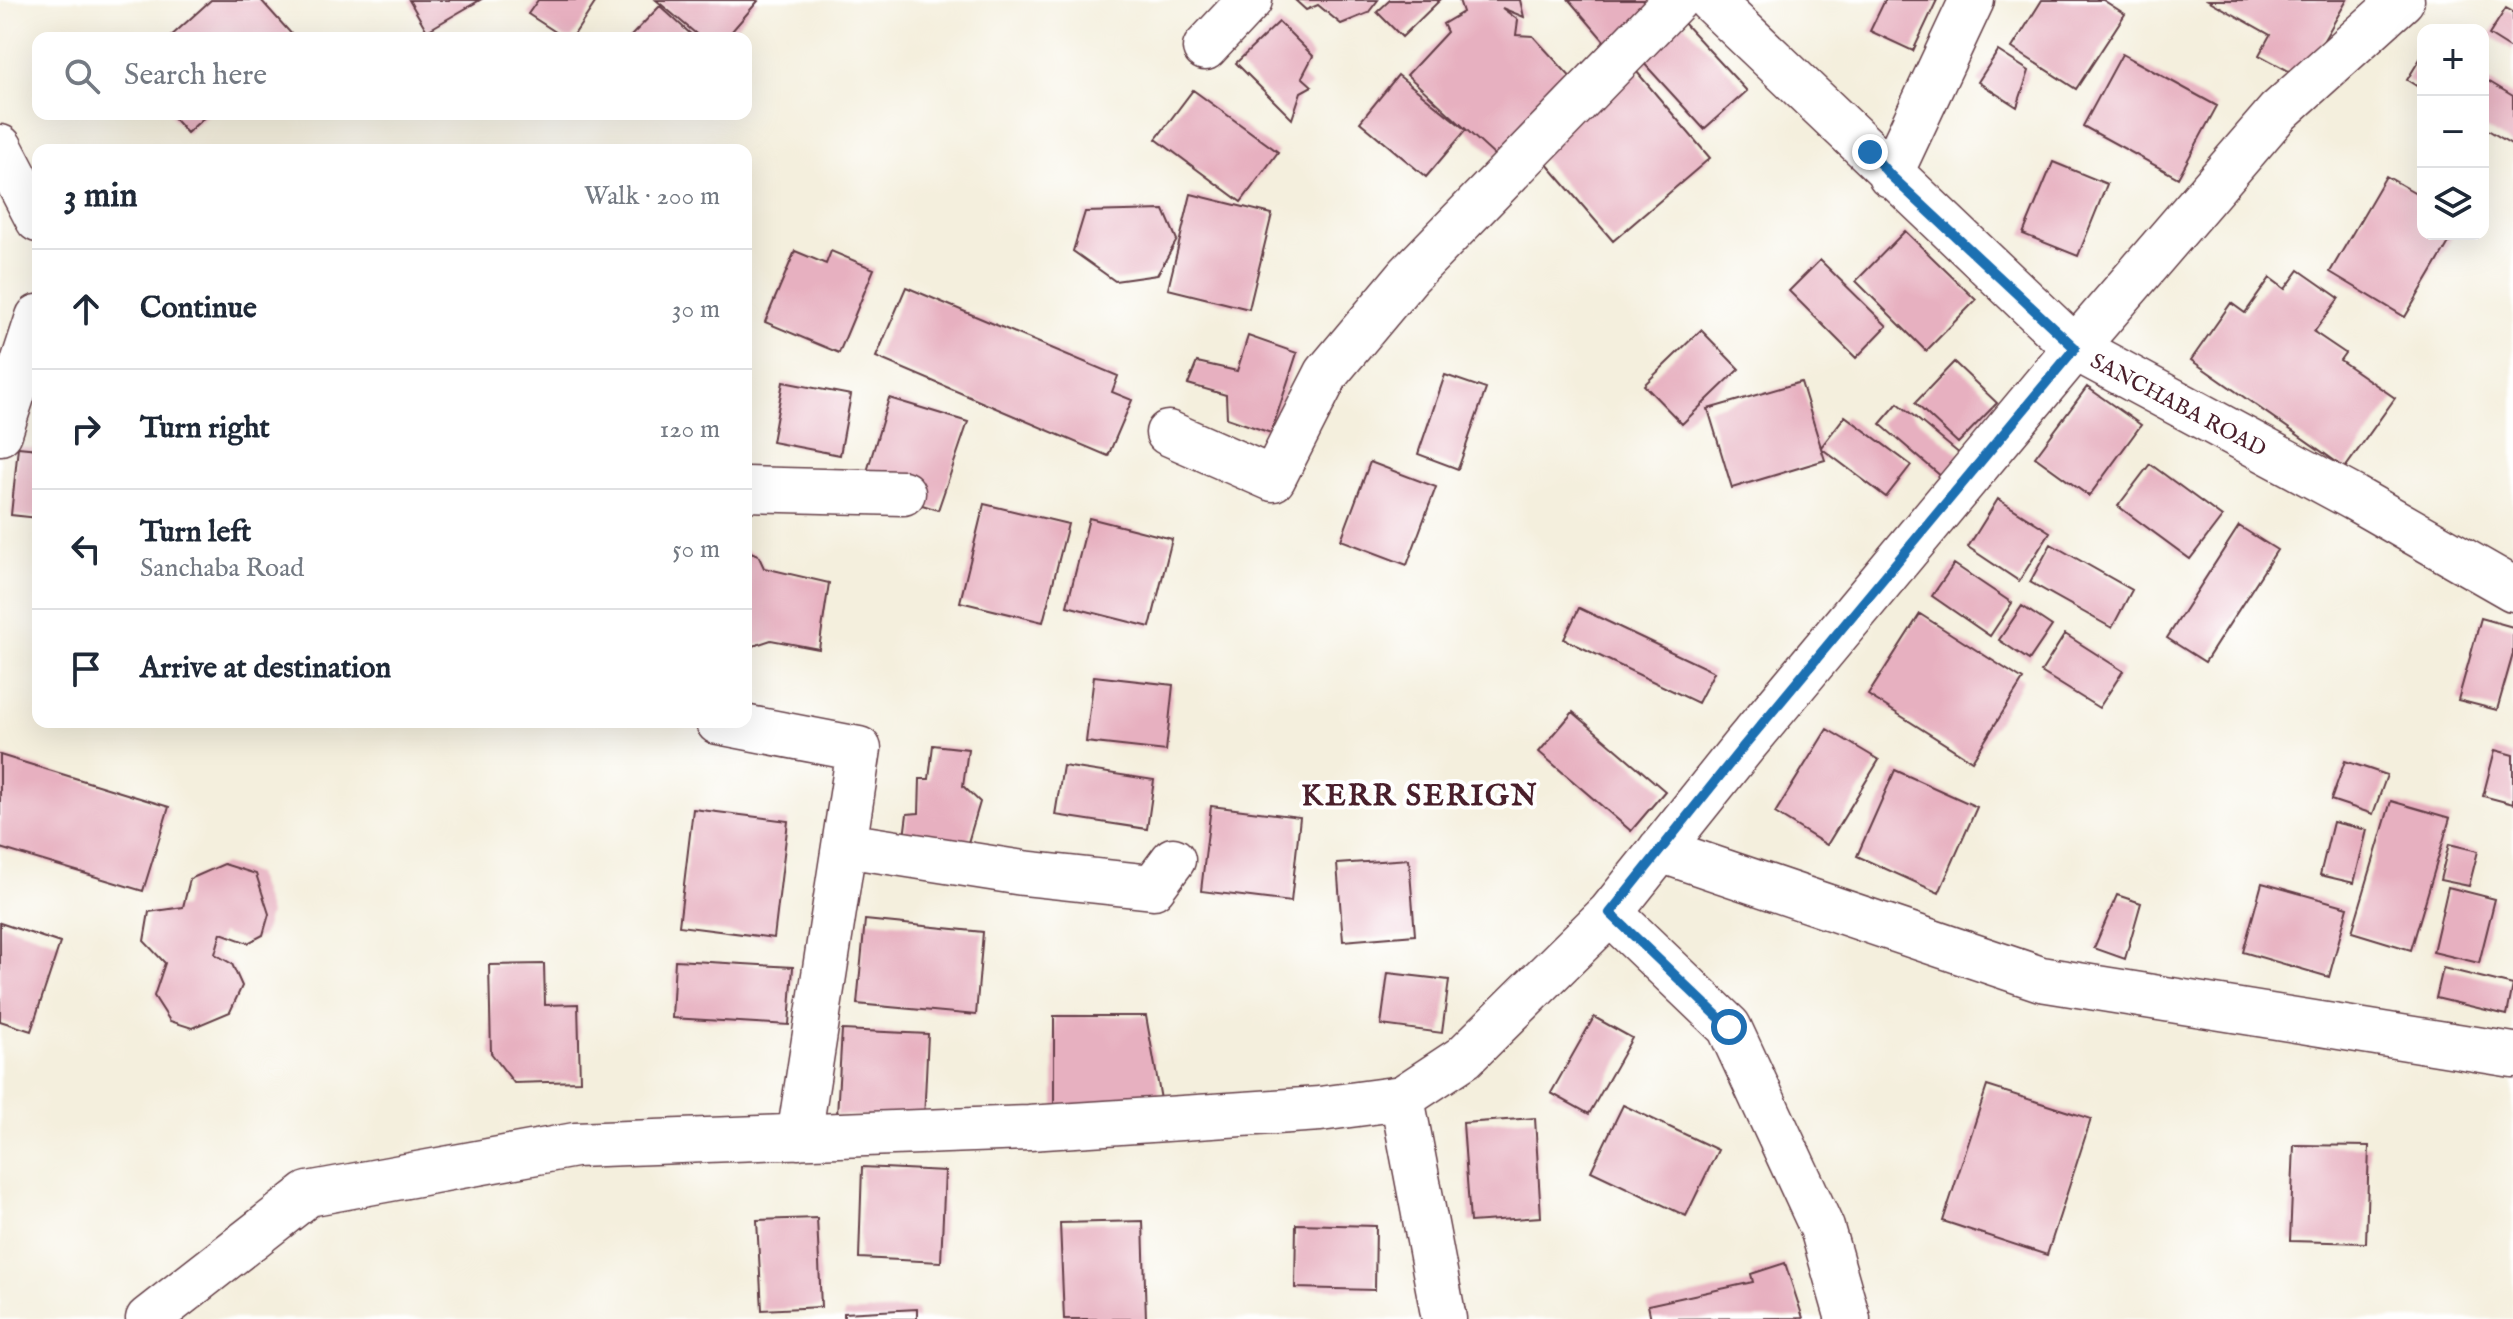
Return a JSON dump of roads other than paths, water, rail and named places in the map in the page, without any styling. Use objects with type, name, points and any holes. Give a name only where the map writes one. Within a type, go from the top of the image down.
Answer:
[{"type":"street","points":[[1205,48],[1250,0]]},
{"type":"street","points":[[1168,433],[1273,479],[1327,373],[1409,275],[1676,0]]},
{"type":"street","name":"SANCHABA ROAD","points":[[1710,0],[1890,175],[2075,348],[2354,498],[2513,589]]},
{"type":"street","points":[[1890,175],[1972,0]]},
{"type":"street","points":[[148,1319],[308,1194],[575,1145],[1029,1128],[1320,1109],[1402,1098],[1464,1057],[1610,913],[2075,348],[2278,112],[2402,0]]},
{"type":"street","points":[[0,147],[32,208]]},
{"type":"street","points":[[16,414],[32,343]]},
{"type":"street","points":[[752,489],[903,493]]},
{"type":"street","points":[[749,728],[859,749],[799,1137]]},
{"type":"street","points":[[845,845],[1023,873],[1153,887],[1173,860]]},
{"type":"street","points":[[1660,850],[2041,979],[2513,1055]]},
{"type":"street","points":[[1610,913],[1729,1027],[1822,1228],[1848,1319]]},
{"type":"street","points":[[1402,1098],[1444,1319]]},
{"type":"district","name":"KERR SERIGN","points":[[1420,795]]}]
